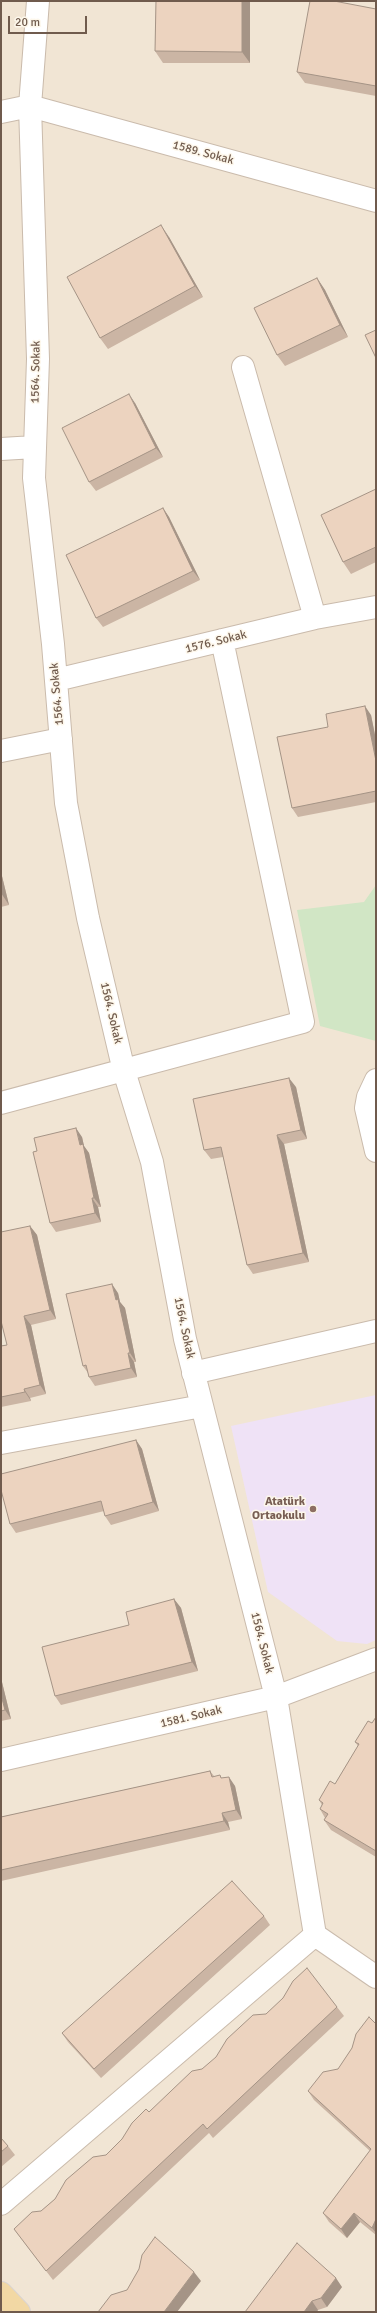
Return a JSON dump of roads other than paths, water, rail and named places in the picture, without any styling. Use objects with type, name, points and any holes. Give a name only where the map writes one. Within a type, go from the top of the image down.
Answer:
[{"type":"main road","points":[[1,2293],[19,2312]]},
{"type":"street","name":"1564. Sokak","points":[[38,1],[30,106],[38,359],[34,478],[56,680],[66,803],[88,918],[124,1070],[152,1162],[185,1339],[276,1697],[315,1935]]},
{"type":"street","points":[[1,112],[30,106]]},
{"type":"street","name":"1589. Sokak","points":[[30,106],[376,201]]},
{"type":"street","points":[[243,367],[315,618]]},
{"type":"street","points":[[1,449],[35,447]]},
{"type":"street","name":"1576. Sokak","points":[[56,680],[315,618],[376,607]]},
{"type":"street","points":[[1,1103],[303,1022],[222,640]]},
{"type":"street","points":[[1,751],[61,739]]},
{"type":"street","points":[[376,1080],[368,1097],[366,1108],[376,1151]]},
{"type":"street","points":[[193,1373],[376,1332]]},
{"type":"street","points":[[1,1443],[202,1406]]},
{"type":"street","name":"1581. Sokak","points":[[1,1760],[276,1697],[376,1659]]},
{"type":"street","points":[[1,2204],[315,1935],[376,1976]]},
{"type":"place","name":"Atatürk Ortaokulu","points":[[313,1509]]}]
